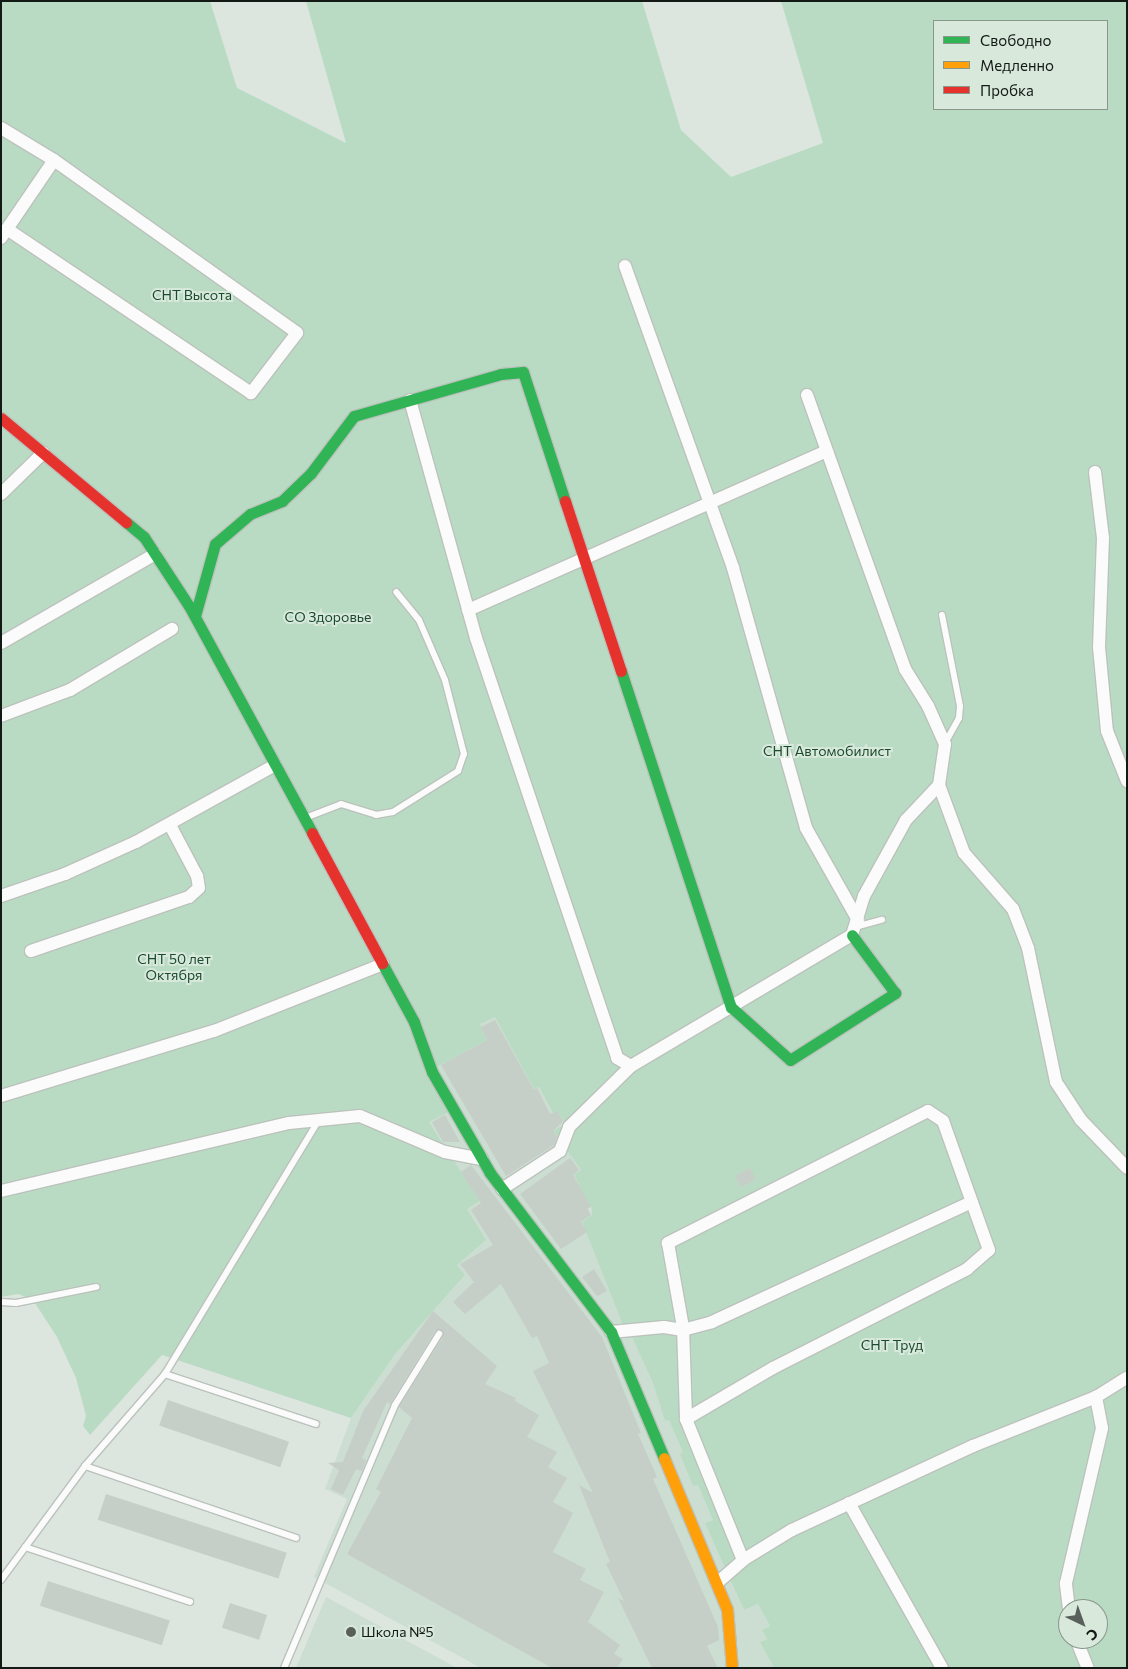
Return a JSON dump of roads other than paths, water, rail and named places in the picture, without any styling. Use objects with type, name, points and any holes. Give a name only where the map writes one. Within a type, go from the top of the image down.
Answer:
[{"type":"street","points":[[1,128],[54,160],[297,333],[251,393],[4,233],[54,160]]},
{"type":"street","points":[[195,616],[214,544],[250,514],[282,501],[311,473],[354,416],[500,374],[523,372],[587,557],[731,1007],[790,1060],[870,1012],[895,993],[855,927],[806,828],[733,568],[626,266]]},
{"type":"street","points":[[807,395],[905,669],[928,706],[945,744],[939,786],[964,853],[1014,909],[1028,948],[1056,1082],[1082,1120],[1127,1168]]},
{"type":"street","points":[[410,400],[468,610],[617,1058],[631,1066]]},
{"type":"street","points":[[1,418],[144,537],[195,616],[414,1022],[432,1072],[482,1159],[502,1189],[611,1332],[727,1608],[732,1668]]},
{"type":"street","points":[[468,610],[826,451]]},
{"type":"street","points":[[1,494],[44,454]]},
{"type":"street","points":[[1095,472],[1103,538],[1099,646],[1107,730],[1127,781]]},
{"type":"street","points":[[1,643],[155,554]]},
{"type":"street","points":[[1,716],[70,690],[172,629]]},
{"type":"street","points":[[1,896],[65,874],[170,825],[275,765]]},
{"type":"street","points":[[502,1189],[560,1151],[569,1127],[631,1066],[731,1007],[855,927],[864,896],[906,820],[939,786]]},
{"type":"street","points":[[31,951],[189,897],[199,888],[197,876],[170,825]]},
{"type":"street","points":[[1,1096],[214,1031],[382,964]]},
{"type":"street","points":[[686,1419],[774,1368],[967,1269],[989,1250],[943,1121],[928,1111],[668,1243],[683,1330],[686,1419],[743,1560]]},
{"type":"street","points":[[1,1191],[289,1122],[360,1116],[445,1152],[482,1159]]},
{"type":"street","points":[[611,1332],[664,1326],[683,1330],[712,1322],[972,1202]]},
{"type":"street","points":[[716,1583],[743,1560],[792,1530],[973,1446],[1096,1397],[1127,1378]]},
{"type":"street","points":[[1068,1599],[1066,1583],[1102,1428],[1096,1397]]},
{"type":"street","points":[[849,1503],[942,1668]]},
{"type":"street","points":[[1080,1649],[1088,1668]]},
{"type":"lane","points":[[304,819],[341,804],[376,815],[393,812],[458,771],[464,754],[445,680],[419,620],[396,592]]},
{"type":"lane","points":[[942,615],[960,706],[959,718],[945,744]]},
{"type":"lane","points":[[855,927],[882,920]]},
{"type":"lane","points":[[1,1580],[85,1466],[165,1374],[318,1120]]},
{"type":"lane","points":[[1,1302],[16,1303],[96,1287]]},
{"type":"lane","points":[[284,1668],[395,1405],[439,1334]]},
{"type":"lane","points":[[165,1374],[316,1424]]},
{"type":"lane","points":[[85,1466],[296,1538]]},
{"type":"lane","points":[[26,1547],[190,1602]]},
{"type":"place","name":"Школа №5","points":[[351,1632]]},
{"type":"park label","name":"СНТ Высота","points":[[192,295]]},
{"type":"park label","name":"СО Здоровье","points":[[328,617]]},
{"type":"park label","name":"СНТ Автомобилист","points":[[827,751]]},
{"type":"park label","name":"СНТ 50 лет Октября","points":[[174,968]]},
{"type":"park label","name":"СНТ Труд","points":[[892,1345]]}]
